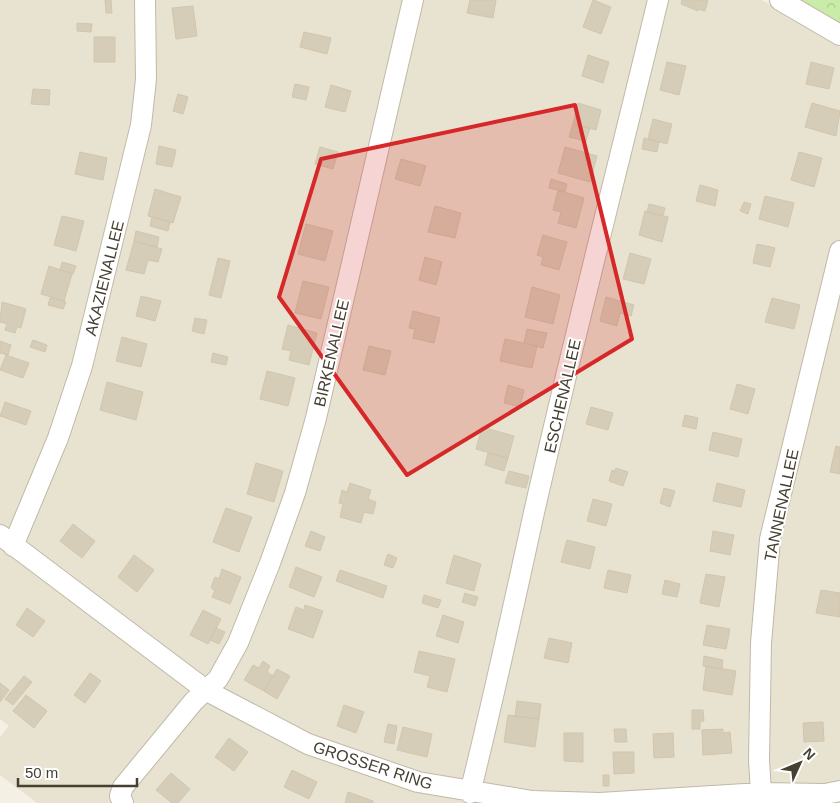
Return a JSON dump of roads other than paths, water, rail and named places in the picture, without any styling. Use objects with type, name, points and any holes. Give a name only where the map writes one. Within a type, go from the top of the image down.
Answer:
[{"type":"street","name":"AKAZIENALLEE","points":[[6,540],[58,438],[82,366],[141,125],[145,88],[144,0]]},
{"type":"street","name":"BIRKENALLEE","points":[[123,803],[120,796],[123,786],[194,701],[218,679],[238,643],[295,494],[316,418],[413,0]]},
{"type":"street","name":"ESCHENALLEE","points":[[470,793],[500,674],[534,516],[590,277],[658,0]]},
{"type":"street","points":[[780,0],[840,35]]},
{"type":"street","name":"TANNENALLEE","points":[[760,793],[761,643],[770,539],[840,252]]},
{"type":"street","name":"GROSSER RING","points":[[6,540],[207,691],[308,744],[418,782],[470,793],[532,801],[600,802],[760,793],[824,794],[840,791]]}]
